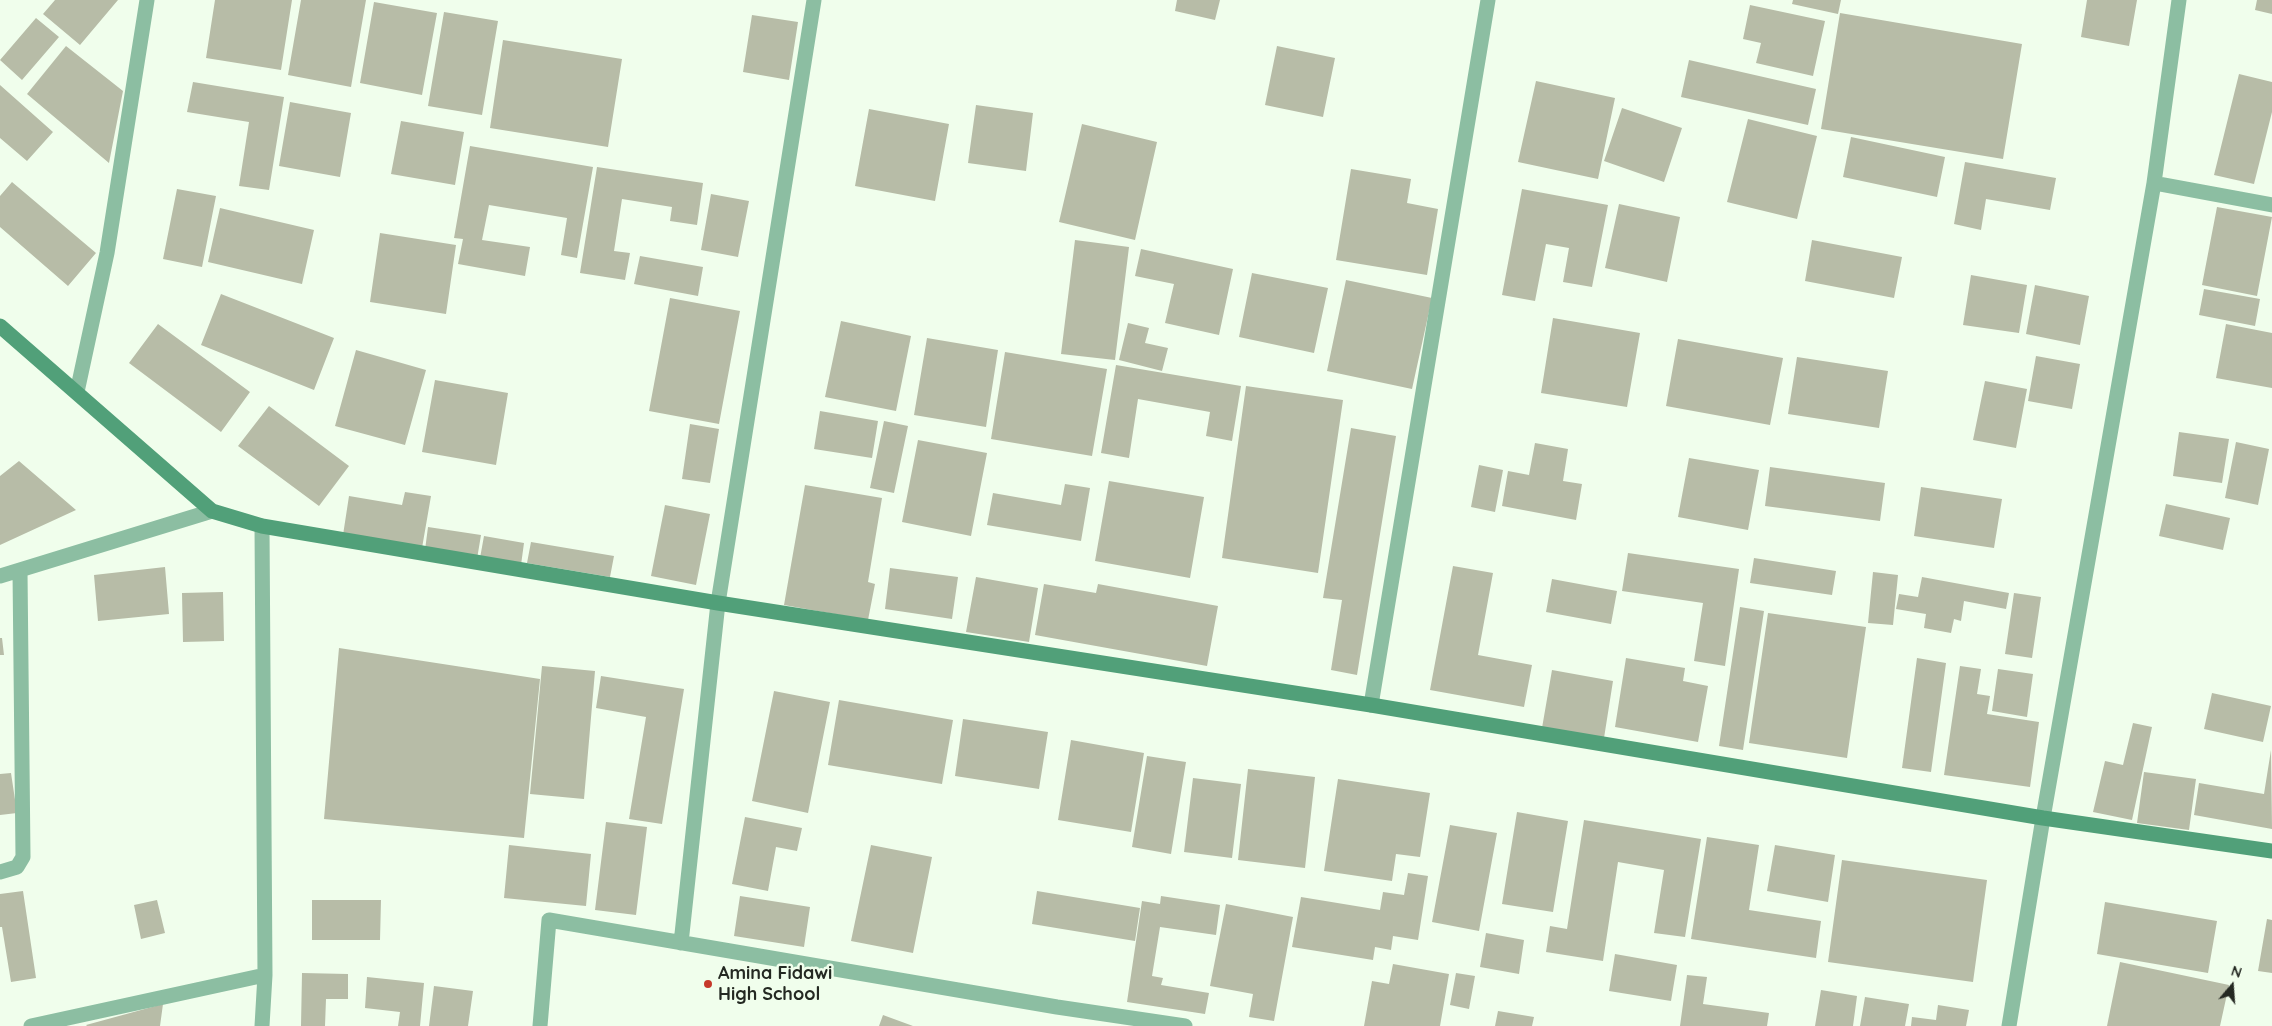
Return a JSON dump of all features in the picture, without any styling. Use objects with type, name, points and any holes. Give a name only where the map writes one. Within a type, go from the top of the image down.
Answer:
[{"type":"street","points":[[77,392],[107,253],[147,0]]},
{"type":"street","points":[[681,943],[718,603],[814,0]]},
{"type":"street","points":[[1371,705],[1488,0]]},
{"type":"street","points":[[2009,1026],[2043,818],[2154,183],[2179,0]]},
{"type":"street","points":[[2154,183],[2272,205]]},
{"type":"street","points":[[0,326],[212,511],[262,526],[718,603],[1371,705],[2043,818],[2272,851]]},
{"type":"street","points":[[0,576],[212,511]]},
{"type":"street","points":[[262,526],[265,974],[262,1026]]},
{"type":"street","points":[[0,872],[17,867],[22,857],[20,571]]},
{"type":"street","points":[[540,1026],[549,920],[1057,1007],[1185,1026]]},
{"type":"street","points":[[31,1026],[265,974]]},
{"type":"building","points":[[55,0],[118,0],[80,45],[43,14]]},
{"type":"building","points":[[215,0],[292,0],[281,70],[206,58]]},
{"type":"building","points":[[301,0],[366,0],[351,87],[288,75]]},
{"type":"building","points":[[1177,0],[1220,0],[1215,20],[1175,11]]},
{"type":"building","points":[[1793,0],[1841,0],[1838,14],[1792,4]]},
{"type":"building","points":[[2087,0],[2137,0],[2129,46],[2081,37]]},
{"type":"building","points":[[2257,0],[2272,0],[2272,14],[2255,10]]},
{"type":"building","points":[[374,2],[437,13],[422,95],[360,83]]},
{"type":"building","points":[[1750,5],[1825,21],[1813,76],[1756,63],[1761,43],[1743,39]]},
{"type":"building","points":[[444,12],[498,21],[482,115],[428,106]]},
{"type":"building","points":[[1840,13],[2022,44],[2003,159],[1821,129]]},
{"type":"building","points":[[752,15],[798,22],[789,80],[743,72]]},
{"type":"building","points":[[36,18],[59,37],[22,80],[0,60]]},
{"type":"building","points":[[503,40],[622,59],[608,147],[490,128]]},
{"type":"building","points":[[66,46],[123,91],[109,163],[27,94]]},
{"type":"building","points":[[1277,46],[1335,58],[1323,117],[1265,105]]},
{"type":"building","points":[[1689,60],[1816,89],[1808,125],[1681,97]]},
{"type":"building","points":[[2239,74],[2272,82],[2272,112],[2254,184],[2214,175]]},
{"type":"building","points":[[1536,81],[1615,98],[1598,179],[1518,162]]},
{"type":"building","points":[[193,82],[284,97],[269,190],[239,186],[249,122],[187,112]]},
{"type":"building","points":[[0,85],[53,132],[27,161],[0,138]]},
{"type":"building","points":[[290,102],[351,113],[340,177],[279,166]]},
{"type":"building","points":[[976,105],[1033,113],[1026,171],[968,163]]},
{"type":"building","points":[[1622,108],[1682,128],[1664,182],[1604,161]]},
{"type":"building","points":[[869,109],[949,124],[935,201],[855,186]]},
{"type":"building","points":[[1748,119],[1817,136],[1797,219],[1727,202]]},
{"type":"building","points":[[401,121],[464,132],[455,185],[391,174]]},
{"type":"building","points":[[1082,124],[1157,142],[1135,240],[1059,222]]},
{"type":"building","points":[[1851,137],[1945,157],[1937,197],[1843,177]]},
{"type":"building","points":[[470,146],[593,167],[577,258],[561,255],[567,218],[489,205],[482,240],[530,247],[525,276],[458,264],[463,239],[454,238]]},
{"type":"building","points":[[1965,162],[2056,178],[2050,210],[1986,199],[1981,230],[1954,224]]},
{"type":"building","points":[[597,167],[703,183],[697,225],[670,221],[672,207],[622,199],[614,251],[630,253],[625,280],[580,273]]},
{"type":"building","points":[[1351,169],[1411,179],[1407,203],[1438,209],[1427,275],[1336,260]]},
{"type":"building","points":[[12,182],[96,253],[68,286],[0,227],[0,196]]},
{"type":"building","points":[[177,189],[216,196],[202,267],[163,259]]},
{"type":"building","points":[[1522,189],[1608,205],[1592,287],[1563,282],[1569,248],[1546,244],[1535,301],[1502,295]]},
{"type":"building","points":[[711,194],[749,201],[738,257],[701,250]]},
{"type":"building","points":[[1619,204],[1680,217],[1667,282],[1605,268]]},
{"type":"building","points":[[2217,207],[2272,217],[2257,296],[2202,285]]},
{"type":"building","points":[[220,208],[314,230],[302,284],[208,262]]},
{"type":"building","points":[[380,233],[456,245],[446,314],[370,302]]},
{"type":"building","points":[[1075,240],[1129,247],[1115,360],[1061,354]]},
{"type":"building","points":[[1812,240],[1902,257],[1894,298],[1805,281]]},
{"type":"building","points":[[1141,249],[1233,269],[1219,335],[1165,323],[1174,284],[1135,276]]},
{"type":"building","points":[[640,256],[703,267],[698,296],[634,284]]},
{"type":"building","points":[[1252,273],[1328,288],[1314,353],[1239,337]]},
{"type":"building","points":[[1971,275],[2027,285],[2019,333],[1963,325]]},
{"type":"building","points":[[1346,280],[1432,298],[1412,389],[1327,371]]},
{"type":"building","points":[[2035,285],[2089,296],[2080,345],[2026,334]]},
{"type":"building","points":[[2204,289],[2260,299],[2255,326],[2199,315]]},
{"type":"building","points":[[221,294],[334,338],[314,390],[201,345]]},
{"type":"building","points":[[670,298],[740,311],[719,424],[649,411]]},
{"type":"building","points":[[1553,318],[1640,333],[1627,407],[1541,393]]},
{"type":"building","points":[[841,321],[911,336],[896,411],[825,397]]},
{"type":"building","points":[[1128,323],[1149,328],[1145,343],[1168,348],[1162,371],[1119,360]]},
{"type":"building","points":[[158,324],[250,392],[221,432],[129,363]]},
{"type":"building","points":[[2226,324],[2272,333],[2272,388],[2216,378]]},
{"type":"building","points":[[927,338],[998,350],[986,427],[914,415]]},
{"type":"building","points":[[1678,339],[1783,358],[1770,425],[1666,406]]},
{"type":"building","points":[[356,350],[426,370],[405,445],[335,426]]},
{"type":"building","points":[[1005,352],[1107,369],[1092,456],[991,439]]},
{"type":"building","points":[[2036,356],[2080,364],[2072,409],[2028,401]]},
{"type":"building","points":[[1797,357],[1888,371],[1879,428],[1788,414]]},
{"type":"building","points":[[1116,365],[1241,386],[1232,441],[1206,436],[1210,412],[1138,399],[1129,458],[1101,453]]},
{"type":"building","points":[[435,380],[508,393],[496,465],[422,452]]},
{"type":"building","points":[[1985,381],[2027,389],[2016,448],[1973,440]]},
{"type":"building","points":[[1246,386],[1343,400],[1318,573],[1222,558]]},
{"type":"building","points":[[269,406],[349,466],[319,506],[238,446]]},
{"type":"building","points":[[820,411],[878,421],[872,458],[814,449]]},
{"type":"building","points":[[884,421],[908,426],[894,493],[870,488]]},
{"type":"building","points":[[690,424],[719,429],[710,483],[682,479]]},
{"type":"building","points":[[1351,428],[1396,436],[1357,675],[1331,670],[1342,600],[1323,598]]},
{"type":"building","points":[[2179,432],[2229,439],[2222,483],[2173,476]]},
{"type":"building","points":[[918,440],[987,453],[971,536],[902,522]]},
{"type":"building","points":[[2236,442],[2269,449],[2258,505],[2225,498]]},
{"type":"building","points":[[1535,443],[1568,449],[1563,481],[1582,484],[1576,520],[1502,506],[1508,471],[1529,475]]},
{"type":"building","points":[[1689,458],[1759,470],[1748,530],[1678,517]]},
{"type":"building","points":[[19,461],[76,510],[0,545],[0,476]]},
{"type":"building","points":[[1479,465],[1503,470],[1495,512],[1471,507]]},
{"type":"building","points":[[1770,467],[1885,483],[1880,521],[1765,506]]},
{"type":"building","points":[[1109,481],[1204,497],[1190,578],[1095,561]]},
{"type":"building","points":[[1065,484],[1090,488],[1081,541],[987,525],[993,493],[1061,505]]},
{"type":"building","points":[[805,485],[882,498],[868,582],[875,584],[868,620],[784,605]]},
{"type":"building","points":[[1921,487],[2002,499],[1994,548],[1914,536]]},
{"type":"building","points":[[405,492],[431,496],[422,548],[343,535],[349,496],[402,505]]},
{"type":"building","points":[[2166,504],[2230,518],[2223,550],[2159,536]]},
{"type":"building","points":[[665,505],[710,514],[696,585],[651,576]]},
{"type":"building","points":[[428,527],[481,535],[477,559],[425,550]]},
{"type":"building","points":[[484,536],[524,543],[521,565],[480,558]]},
{"type":"building","points":[[531,542],[614,556],[610,577],[527,563]]},
{"type":"building","points":[[1628,553],[1739,569],[1725,666],[1694,661],[1703,603],[1622,591]]},
{"type":"building","points":[[1754,558],[1836,571],[1832,595],[1750,583]]},
{"type":"building","points":[[1453,566],[1493,573],[1478,655],[1532,665],[1524,707],[1430,690]]},
{"type":"building","points":[[165,567],[169,614],[98,621],[94,575]]},
{"type":"building","points":[[890,568],[958,577],[952,619],[885,609]]},
{"type":"building","points":[[1873,572],[1898,575],[1893,625],[1868,623]]},
{"type":"building","points":[[976,577],[1038,588],[1029,642],[966,632]]},
{"type":"building","points":[[1922,577],[2009,593],[2006,609],[1964,601],[1961,621],[1954,619],[1951,633],[1924,628],[1926,614],[1896,609],[1899,594],[1918,597]]},
{"type":"building","points":[[1552,579],[1617,591],[1611,624],[1546,612]]},
{"type":"building","points":[[1044,584],[1096,593],[1098,584],[1218,606],[1207,666],[1035,635]]},
{"type":"building","points":[[223,592],[224,641],[183,642],[182,593]]},
{"type":"building","points":[[2014,593],[2041,597],[2032,658],[2005,654]]},
{"type":"building","points":[[1740,607],[1764,611],[1743,750],[1719,746]]},
{"type":"building","points":[[1768,613],[1866,627],[1847,758],[1749,743]]},
{"type":"building","points":[[0,638],[2,638],[4,655],[0,655]]},
{"type":"building","points":[[339,648],[540,679],[524,838],[324,819]]},
{"type":"building","points":[[1626,658],[1685,668],[1683,681],[1708,686],[1698,742],[1615,727]]},
{"type":"building","points":[[1917,658],[1946,663],[1931,772],[1902,768]]},
{"type":"building","points":[[542,666],[595,671],[584,799],[530,794]]},
{"type":"building","points":[[1960,666],[1981,669],[1977,694],[1990,696],[1987,714],[2039,722],[2030,787],[1944,775]]},
{"type":"building","points":[[1998,669],[2033,674],[2027,717],[1992,711]]},
{"type":"building","points":[[1552,670],[1613,681],[1604,738],[1542,728]]},
{"type":"building","points":[[601,676],[684,689],[662,824],[629,819],[646,717],[596,708]]},
{"type":"building","points":[[774,691],[830,702],[808,813],[752,801]]},
{"type":"building","points":[[2212,693],[2271,706],[2263,742],[2204,729]]},
{"type":"building","points":[[839,700],[953,720],[942,784],[828,765]]},
{"type":"building","points":[[963,719],[1048,732],[1039,789],[955,776]]},
{"type":"building","points":[[2133,723],[2152,727],[2132,820],[2093,812],[2105,761],[2123,765]]},
{"type":"building","points":[[1071,740],[1144,753],[1131,832],[1058,820]]},
{"type":"building","points":[[2271,750],[2272,829],[2194,815],[2199,783],[2264,794]]},
{"type":"building","points":[[1147,756],[1186,762],[1171,854],[1132,847]]},
{"type":"building","points":[[1248,769],[1315,777],[1305,868],[1238,860]]},
{"type":"building","points":[[2144,772],[2196,779],[2189,830],[2137,823]]},
{"type":"building","points":[[11,773],[17,813],[0,815],[0,774]]},
{"type":"building","points":[[1193,778],[1241,784],[1232,858],[1184,852]]},
{"type":"building","points":[[1338,779],[1430,793],[1420,857],[1396,854],[1392,881],[1324,871]]},
{"type":"building","points":[[1517,812],[1568,821],[1553,912],[1502,904]]},
{"type":"building","points":[[745,817],[802,828],[797,851],[776,847],[768,891],[732,884]]},
{"type":"building","points":[[1584,820],[1701,839],[1685,937],[1654,933],[1664,870],[1618,862],[1603,961],[1546,952],[1550,926],[1567,929]]},
{"type":"building","points":[[606,822],[647,827],[636,915],[595,910]]},
{"type":"building","points":[[1450,825],[1497,833],[1479,931],[1432,922]]},
{"type":"building","points":[[1707,837],[1759,845],[1749,910],[1821,921],[1816,958],[1691,939]]},
{"type":"building","points":[[509,845],[591,854],[586,906],[504,898]]},
{"type":"building","points":[[871,845],[932,857],[913,953],[851,941]]},
{"type":"building","points":[[1775,845],[1835,855],[1828,902],[1767,891]]},
{"type":"building","points":[[1842,860],[1987,880],[1973,982],[1828,962]]},
{"type":"building","points":[[1408,873],[1428,876],[1418,940],[1393,936],[1391,950],[1375,947],[1373,960],[1292,947],[1301,897],[1380,910],[1383,892],[1404,895]]},
{"type":"building","points":[[23,891],[36,978],[11,982],[2,927],[0,927],[0,894]]},
{"type":"building","points":[[1037,891],[1140,908],[1135,941],[1032,924]]},
{"type":"building","points":[[740,896],[810,907],[804,947],[734,936]]},
{"type":"building","points":[[1161,896],[1220,905],[1216,935],[1160,927],[1152,976],[1163,978],[1161,985],[1209,993],[1205,1014],[1127,1002],[1142,901],[1160,904]]},
{"type":"building","points":[[157,900],[165,933],[141,939],[134,905]]},
{"type":"building","points":[[312,900],[381,900],[380,940],[312,940]]},
{"type":"building","points":[[2105,902],[2217,921],[2208,973],[2097,954]]},
{"type":"building","points":[[1226,904],[1293,917],[1274,1021],[1249,1017],[1253,994],[1210,986]]},
{"type":"building","points":[[2267,919],[2272,920],[2272,973],[2258,971]]},
{"type":"building","points":[[1486,933],[1524,940],[1519,974],[1480,967]]},
{"type":"building","points":[[1615,954],[1677,965],[1671,1001],[1609,991]]},
{"type":"building","points":[[2120,962],[2229,985],[2220,1026],[2107,1026]]},
{"type":"building","points":[[1393,964],[1449,974],[1440,1026],[1364,1026],[1372,981],[1389,984]]},
{"type":"building","points":[[302,973],[348,974],[348,999],[326,999],[325,1026],[301,1026]]},
{"type":"building","points":[[1456,973],[1475,976],[1469,1009],[1450,1005]]},
{"type":"building","points":[[1687,975],[1707,977],[1703,1004],[1769,1013],[1767,1026],[1680,1026]]},
{"type":"building","points":[[367,977],[424,983],[420,1026],[398,1026],[400,1012],[365,1008]]},
{"type":"building","points":[[434,986],[473,991],[468,1026],[429,1026]]},
{"type":"building","points":[[1821,990],[1857,996],[1853,1026],[1815,1026]]},
{"type":"building","points":[[1865,997],[1909,1004],[1905,1026],[1860,1026]]},
{"type":"building","points":[[163,1004],[160,1026],[86,1025]]},
{"type":"building","points":[[1938,1005],[1969,1010],[1966,1026],[1911,1026],[1912,1017],[1936,1020]]},
{"type":"building","points":[[1498,1011],[1534,1017],[1532,1026],[1495,1026]]},
{"type":"building","points":[[883,1015],[913,1026],[879,1026]]},
{"type":"place","name":"Amina Fidawi High School","points":[[708,984]]}]
